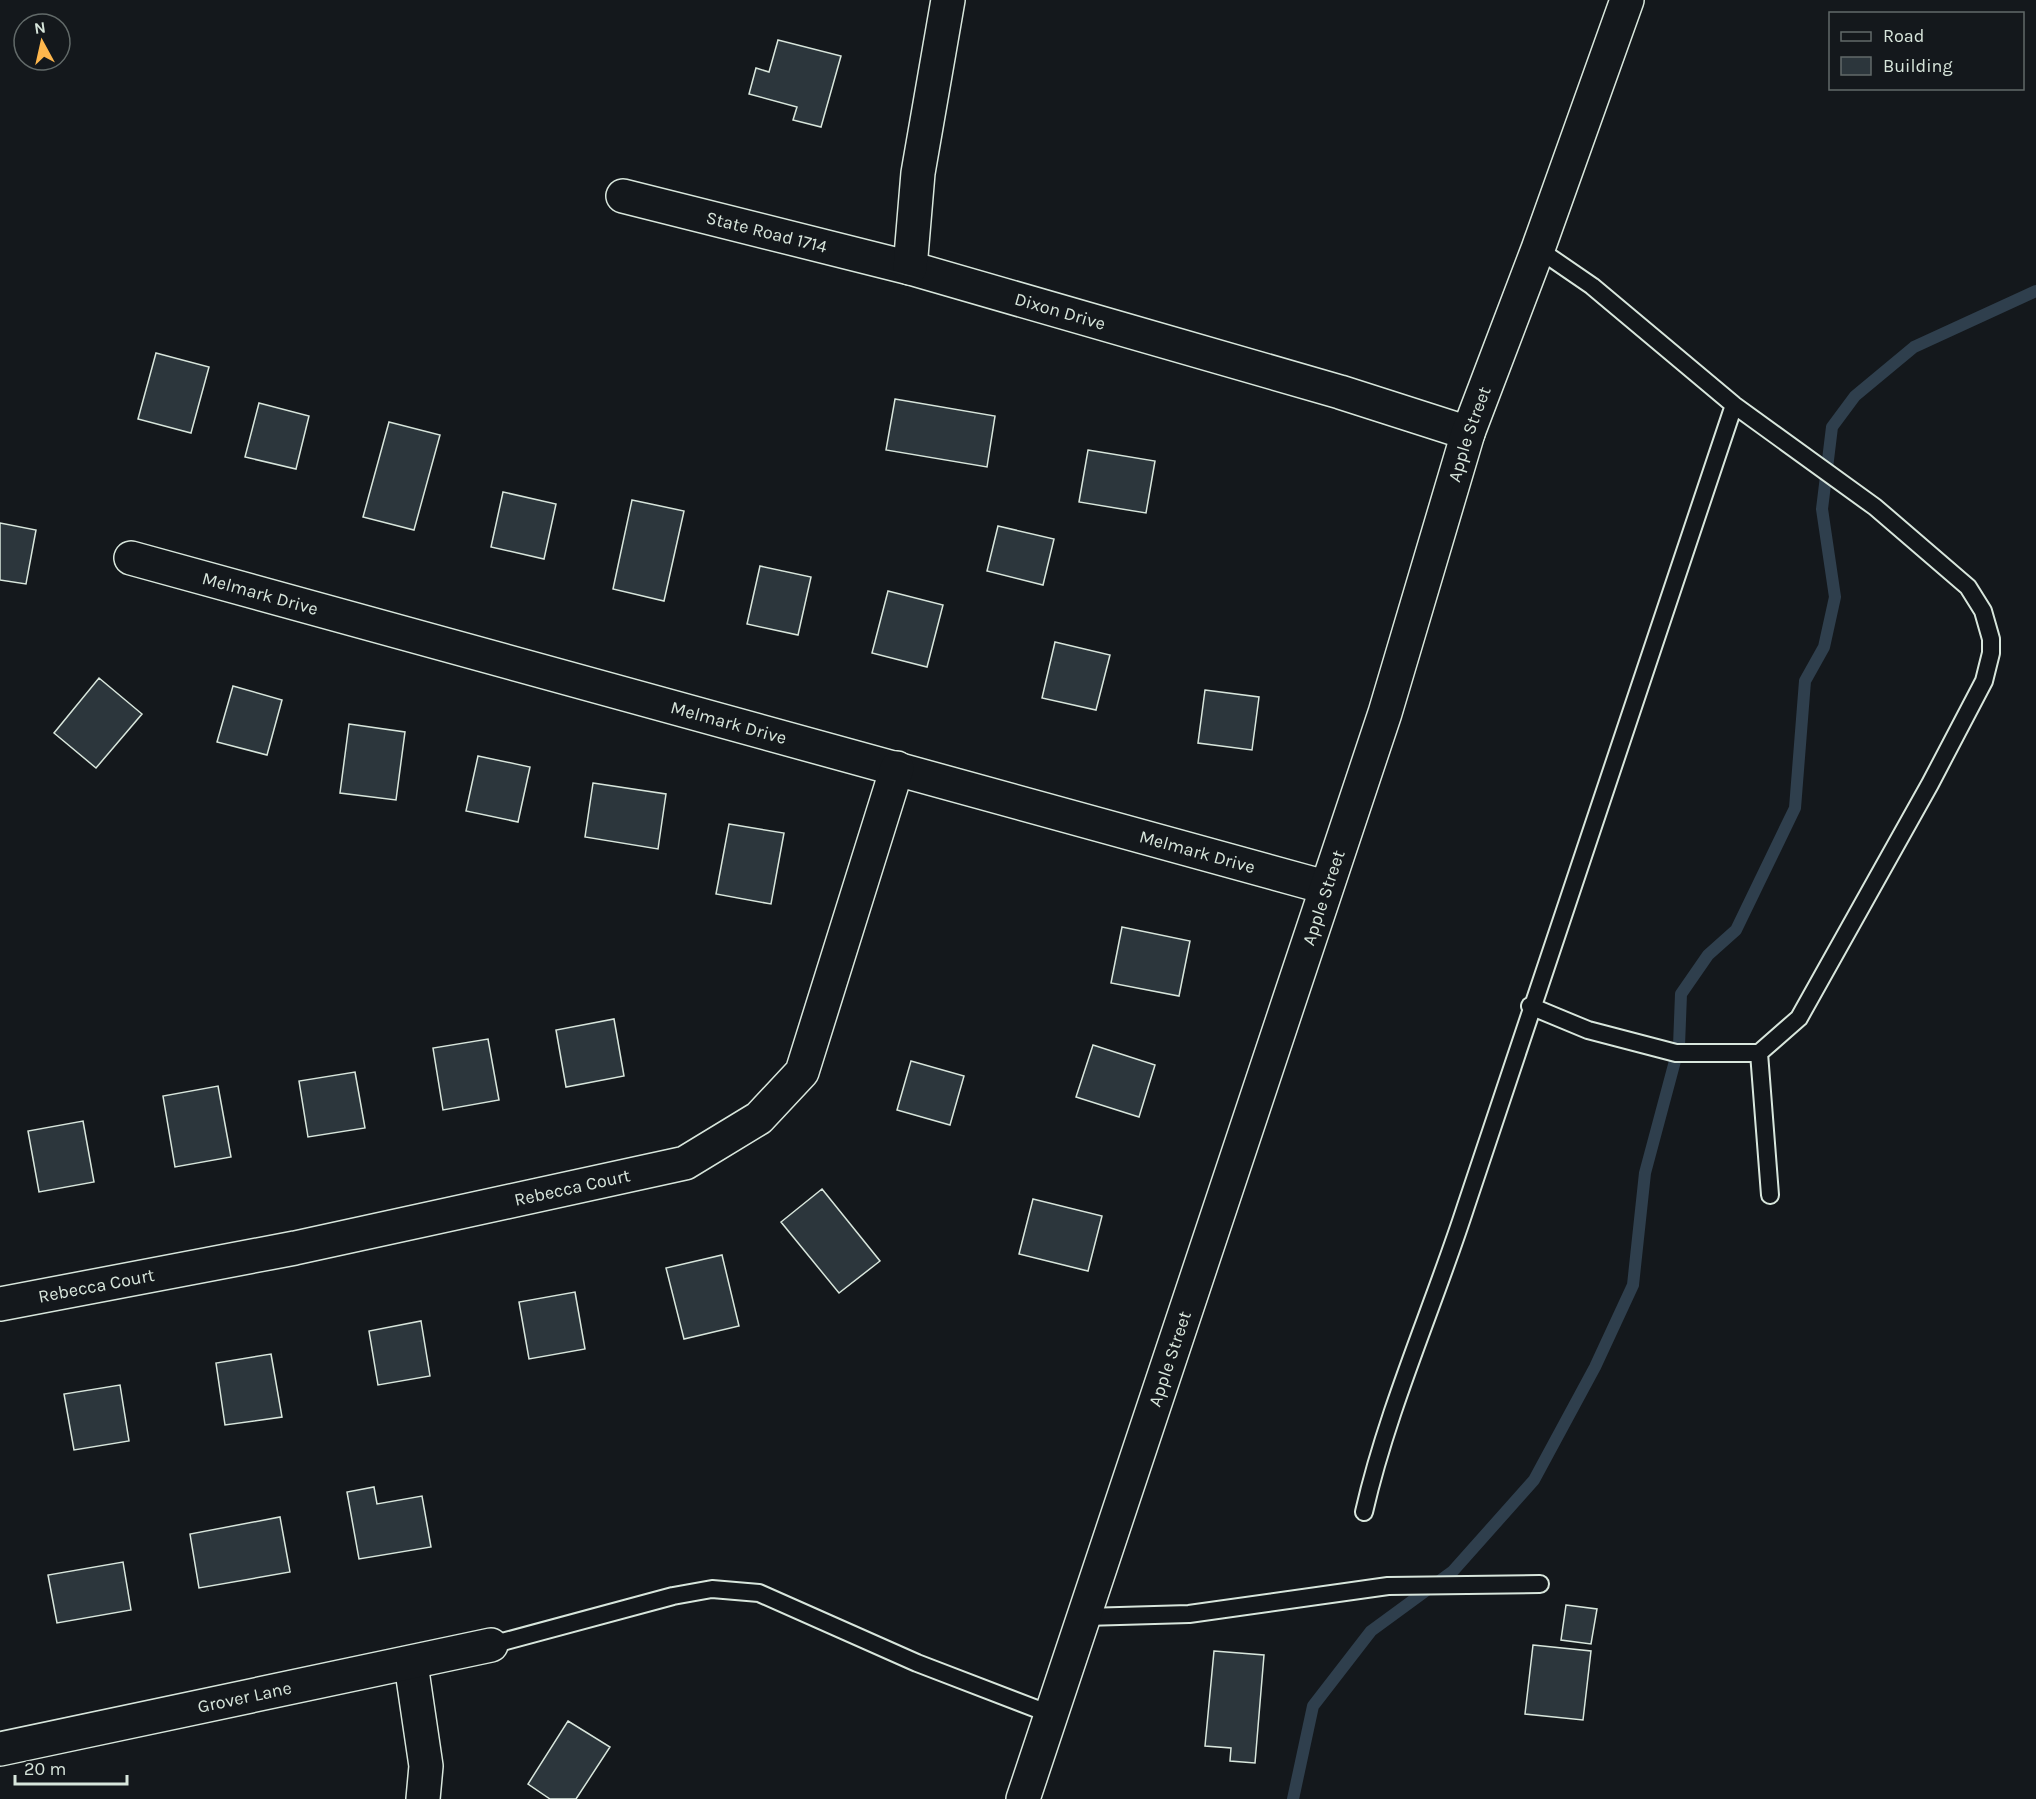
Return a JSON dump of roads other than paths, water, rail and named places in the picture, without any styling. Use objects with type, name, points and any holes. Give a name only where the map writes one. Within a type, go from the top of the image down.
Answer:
[{"type":"street","points":[[910,268],[918,173],[948,0]]},
{"type":"street","name":"Apple Street","points":[[1023,1799],[1325,887],[1385,713],[1468,433],[1538,249],[1627,0]]},
{"type":"street","name":"State Road 1714","points":[[623,196],[910,268]]},
{"type":"street","name":"Dixon Drive","points":[[910,268],[1340,392],[1468,433]]},
{"type":"street","name":"Melmark Drive","points":[[131,558],[1325,887]]},
{"type":"street","name":"Rebecca Court","points":[[0,1304],[295,1248],[686,1163],[759,1118],[802,1072],[897,768]]},
{"type":"street","name":"Grover Lane","points":[[0,1749],[411,1664],[491,1645]]},
{"type":"street","points":[[411,1664],[426,1766],[423,1799]]},
{"type":"lane","points":[[1530,1006],[1588,1030],[1676,1053],[1759,1053],[1799,1018],[1930,784],[1984,681],[1991,653],[1991,639],[1983,611],[1968,587],[1875,507],[1734,405],[1600,292],[1538,249]]},
{"type":"lane","points":[[1364,1512],[1375,1464],[1465,1209],[1530,1006],[1734,405]]},
{"type":"lane","points":[[1759,1053],[1770,1195]]},
{"type":"lane","points":[[1085,1617],[1188,1614],[1388,1586],[1540,1584]]},
{"type":"lane","points":[[491,1645],[672,1596],[712,1589],[759,1593],[917,1663],[1050,1714]]},
{"type":"waterway","points":[[1293,1799],[1313,1706],[1371,1631],[1453,1571],[1534,1480],[1595,1367],[1633,1285],[1645,1173],[1679,1046],[1681,994],[1708,955],[1736,930],[1795,808],[1805,681],[1824,647],[1835,597],[1822,509],[1832,427],[1855,396],[1914,347],[2036,291]]}]
